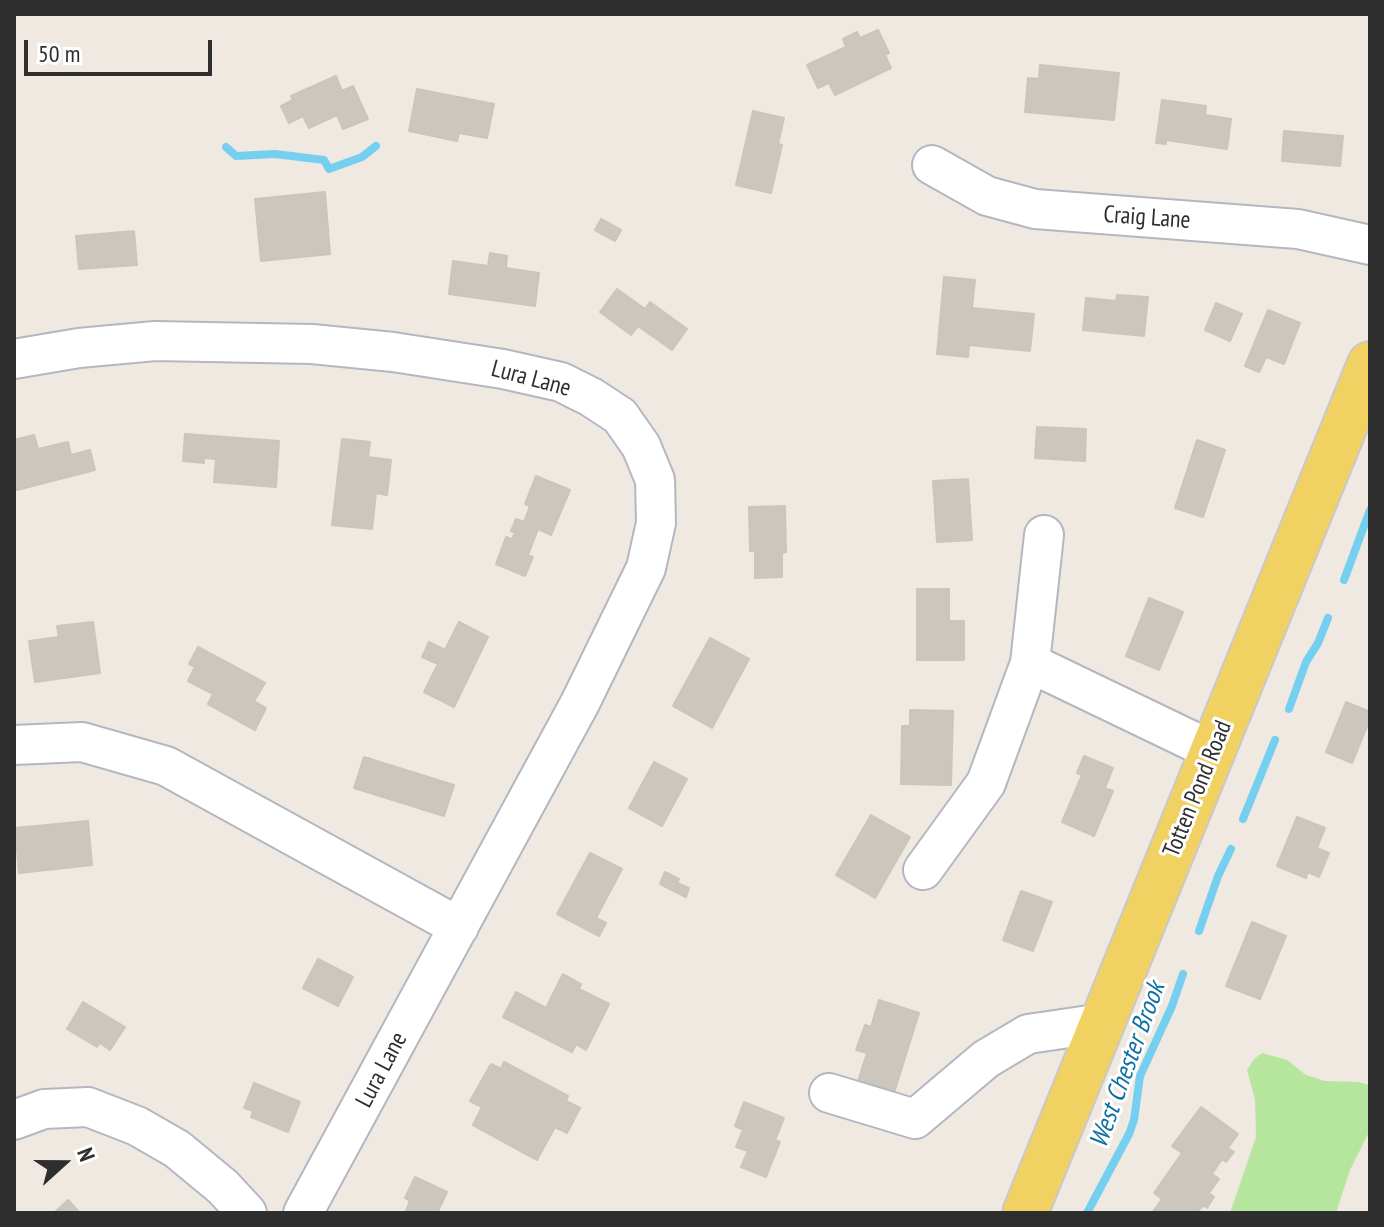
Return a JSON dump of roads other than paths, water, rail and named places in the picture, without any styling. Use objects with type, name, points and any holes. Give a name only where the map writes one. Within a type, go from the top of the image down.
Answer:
[{"type":"main road","name":"Totten Pond Road","points":[[1025,1213],[1370,364]]},
{"type":"street","name":"Craig Lane","points":[[932,165],[987,196],[1035,209],[1298,229],[1370,245]]},
{"type":"street","name":"Lura Lane","points":[[14,359],[79,348],[155,341],[312,344],[393,352],[503,369],[561,382],[620,416],[641,446],[655,480],[656,523],[646,568],[580,703],[303,1213]]},
{"type":"street","points":[[923,870],[986,783],[1030,663],[1044,535]]},
{"type":"street","points":[[1030,663],[1213,751]]},
{"type":"street","points":[[14,745],[82,742],[166,766],[459,927]]},
{"type":"street","points":[[829,1093],[915,1119],[986,1059],[1028,1034],[1103,1023]]},
{"type":"street","points":[[14,1120],[44,1109],[88,1107],[137,1126],[177,1149],[223,1187],[247,1213]]},
{"type":"waterway","points":[[226,147],[236,156],[275,154],[324,160],[329,169],[362,157],[376,146]]},
{"type":"waterway","name":"West Chester Brook","points":[[1344,580],[1370,510]]},
{"type":"waterway","name":"West Chester Brook","points":[[1289,709],[1306,662],[1328,618]]},
{"type":"waterway","name":"West Chester Brook","points":[[1243,819],[1275,740]]},
{"type":"waterway","name":"West Chester Brook","points":[[1199,931],[1231,849]]},
{"type":"waterway","name":"West Chester Brook","points":[[1087,1213],[1129,1134],[1140,1076],[1183,974]]}]
